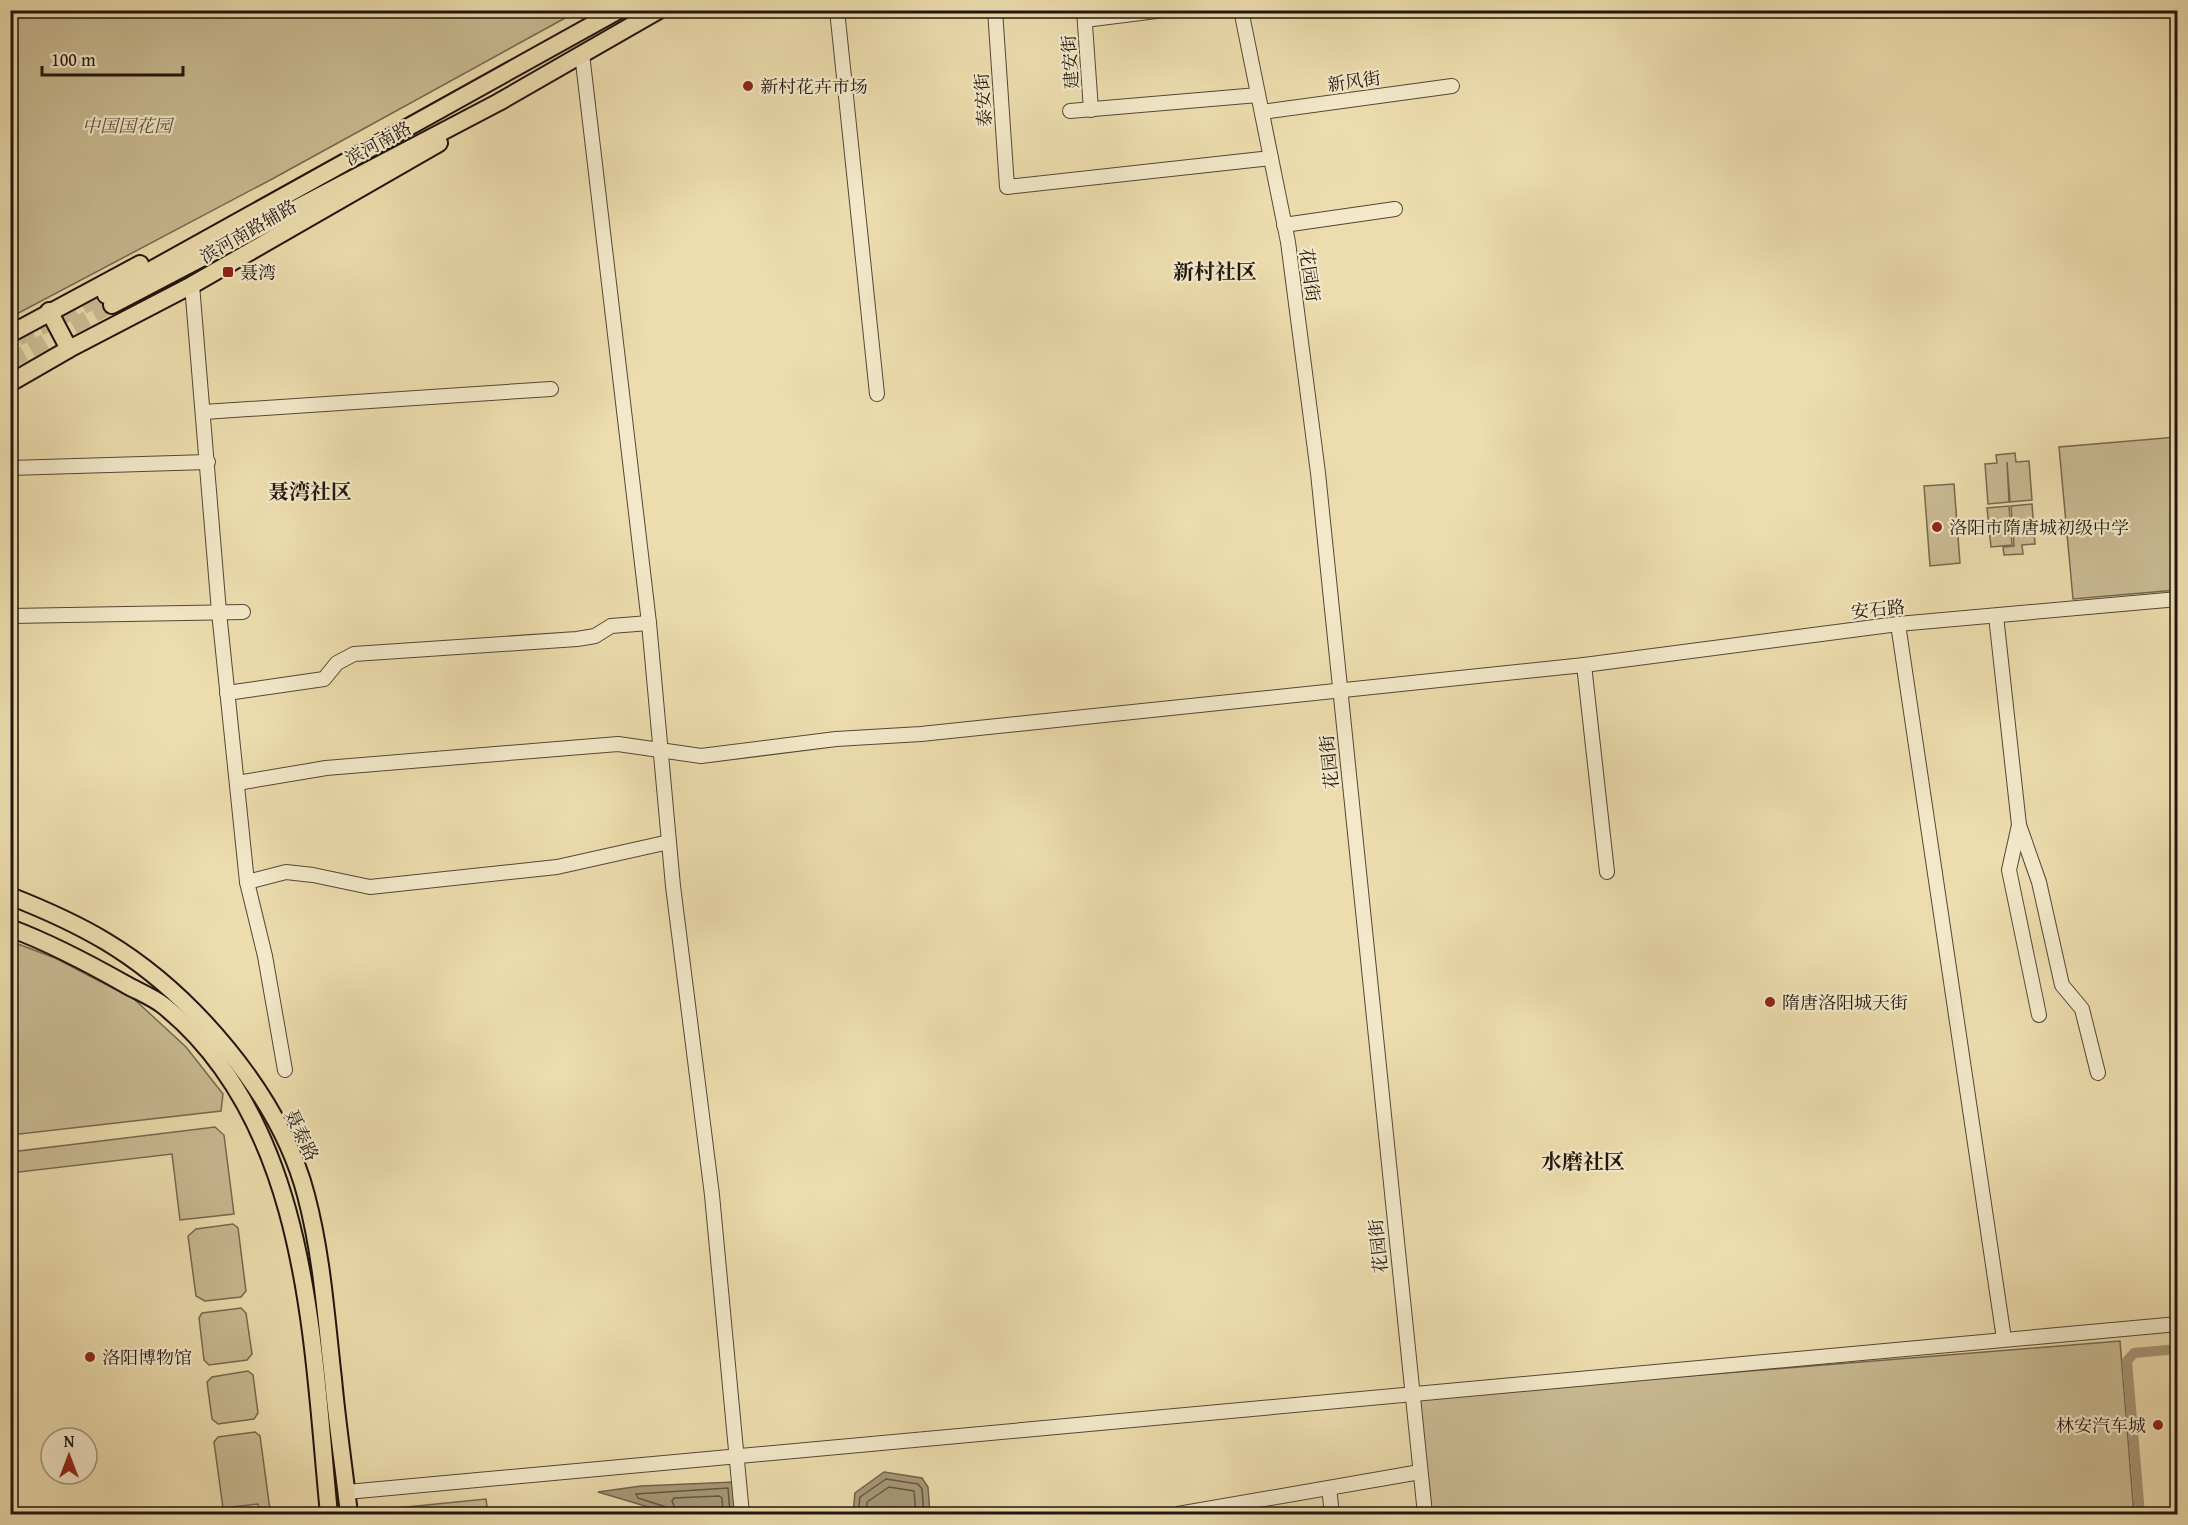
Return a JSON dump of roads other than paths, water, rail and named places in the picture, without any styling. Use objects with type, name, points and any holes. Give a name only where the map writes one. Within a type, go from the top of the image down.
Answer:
[{"type":"main road","name":"滨河南路","points":[[619,10],[109,300],[499,102],[659,10]]},
{"type":"main road","name":"滨河南路辅路","points":[[10,334],[405,119],[486,84]]},
{"type":"main road","name":"滨河南路辅路","points":[[10,383],[69,349],[192,285],[424,154],[499,102]]},
{"type":"main road","points":[[49,311],[69,349]]},
{"type":"main road","name":"聂泰路","points":[[10,896],[47,911],[106,941],[179,997],[218,1039],[254,1086],[277,1125],[306,1194],[316,1240],[349,1515]]},
{"type":"main road","name":"聂泰路","points":[[10,928],[85,961],[163,1005],[209,1051],[242,1098],[266,1144],[293,1230],[313,1353],[329,1515]]},
{"type":"street","points":[[837,10],[877,394]]},
{"type":"street","name":"泰安街","points":[[995,10],[1007,187],[1271,158]]},
{"type":"street","points":[[1084,15],[1164,10]]},
{"type":"street","name":"花园街","points":[[1241,10],[1284,225],[1318,473],[1425,1515]]},
{"type":"street","name":"建安街","points":[[1084,15],[1091,110]]},
{"type":"street","points":[[582,54],[648,623],[669,842],[712,1195],[742,1515]]},
{"type":"street","name":"新风街","points":[[1262,112],[1452,86]]},
{"type":"street","points":[[1070,111],[1258,95]]},
{"type":"street","points":[[1284,225],[1395,209]]},
{"type":"street","points":[[192,285],[219,612],[247,882],[265,956],[285,1070]]},
{"type":"street","points":[[204,412],[551,388]]},
{"type":"street","points":[[10,468],[208,462]]},
{"type":"street","name":"安石路","points":[[237,783],[326,768],[618,744],[660,752],[701,756],[836,739],[921,734],[1584,665],[1898,624],[2178,599]]},
{"type":"street","points":[[10,616],[243,612]]},
{"type":"street","points":[[1995,616],[2019,825],[2039,882],[2062,985],[2082,1009],[2098,1073]]},
{"type":"street","points":[[227,693],[324,680],[337,663],[354,654],[577,639],[595,636],[611,626],[648,623]]},
{"type":"street","points":[[1898,624],[2004,1340]]},
{"type":"street","points":[[1584,665],[1606,872]]},
{"type":"street","points":[[2019,825],[2009,870],[2039,1015]]},
{"type":"street","points":[[247,882],[286,872],[313,874],[370,887],[557,867],[669,842]]},
{"type":"street","points":[[347,1492],[2178,1324]]},
{"type":"street","points":[[1178,1515],[1420,1472]]},
{"type":"street","points":[[1329,1488],[1332,1515]]},
{"type":"water","points":[[884,1472],[922,1478],[928,1487],[930,1514],[853,1514],[855,1493]]},
{"type":"water","points":[[734,1482],[736,1514],[672,1514],[598,1492],[641,1486]]},
{"type":"waterway","points":[[2140,1514],[2127,1361],[2134,1353],[2178,1349]]},
{"type":"tunnel","points":[[18,338],[106,295]]},
{"type":"tunnel","points":[[10,361],[112,305]]},
{"type":"place","name":"新村花卉市场","points":[[748,86]]},
{"type":"place","name":"聂湾","points":[[228,272]]},
{"type":"place","name":"洛阳市隋唐城初级中学","points":[[1937,527]]},
{"type":"place","name":"隋唐洛阳城天街","points":[[1770,1002]]},
{"type":"place","name":"洛阳博物馆","points":[[90,1357]]},
{"type":"place","name":"林安汽车城","points":[[2158,1425]]},
{"type":"district","name":"新村社区","points":[[1215,271]]},
{"type":"district","name":"聂湾社区","points":[[310,491]]},
{"type":"district","name":"水磨社区","points":[[1583,1161]]},
{"type":"park label","name":"中国国花园","points":[[127,125]]}]
